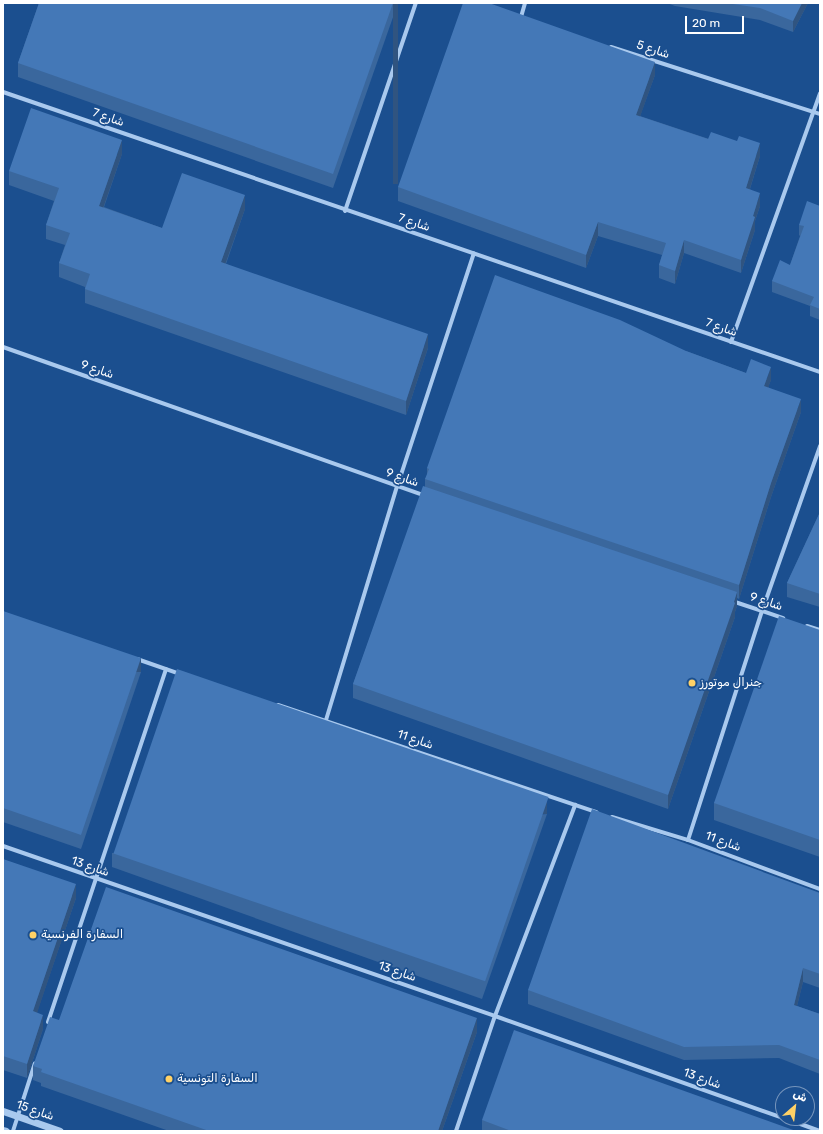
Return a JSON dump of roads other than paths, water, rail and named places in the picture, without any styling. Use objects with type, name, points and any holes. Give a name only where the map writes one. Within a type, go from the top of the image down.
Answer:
[{"type":"street","points":[[345,211],[416,3]]},
{"type":"street","points":[[521,17],[526,3]]},
{"type":"street","points":[[514,15],[528,20]]},
{"type":"street","name":"شارع 5","points":[[604,44],[820,114]]},
{"type":"street","name":"شارع 7","points":[[3,92],[345,211],[474,253],[820,372]]},
{"type":"street","points":[[731,342],[820,93]]},
{"type":"street","points":[[326,720],[396,487],[474,253]]},
{"type":"street","name":"شارع 9","points":[[3,347],[396,487],[434,499]]},
{"type":"street","points":[[688,840],[762,611],[820,446]]},
{"type":"street","name":"شارع 9","points":[[724,598],[791,621]]},
{"type":"street","points":[[798,623],[820,630]]},
{"type":"street","points":[[129,656],[188,676]]},
{"type":"street","points":[[46,1027],[166,669]]},
{"type":"street","name":"شارع 11","points":[[275,704],[326,720],[575,806],[688,840],[820,889]]},
{"type":"street","points":[[456,1131],[495,1016],[575,806]]},
{"type":"street","name":"شارع 13","points":[[3,846],[96,880],[495,1016],[775,1115]]},
{"type":"street","points":[[13,1131],[37,1057]]},
{"type":"street","name":"شارع 15","points":[[3,1111],[60,1131]]},
{"type":"street","name":"شارع 13","points":[[806,1126],[820,1131]]},
{"type":"place","name":"جنرال موتورز","points":[[692,683]]},
{"type":"place","name":"السفارة الفرنسية","points":[[33,935]]},
{"type":"place","name":"السفارة التونسية","points":[[169,1079]]}]
